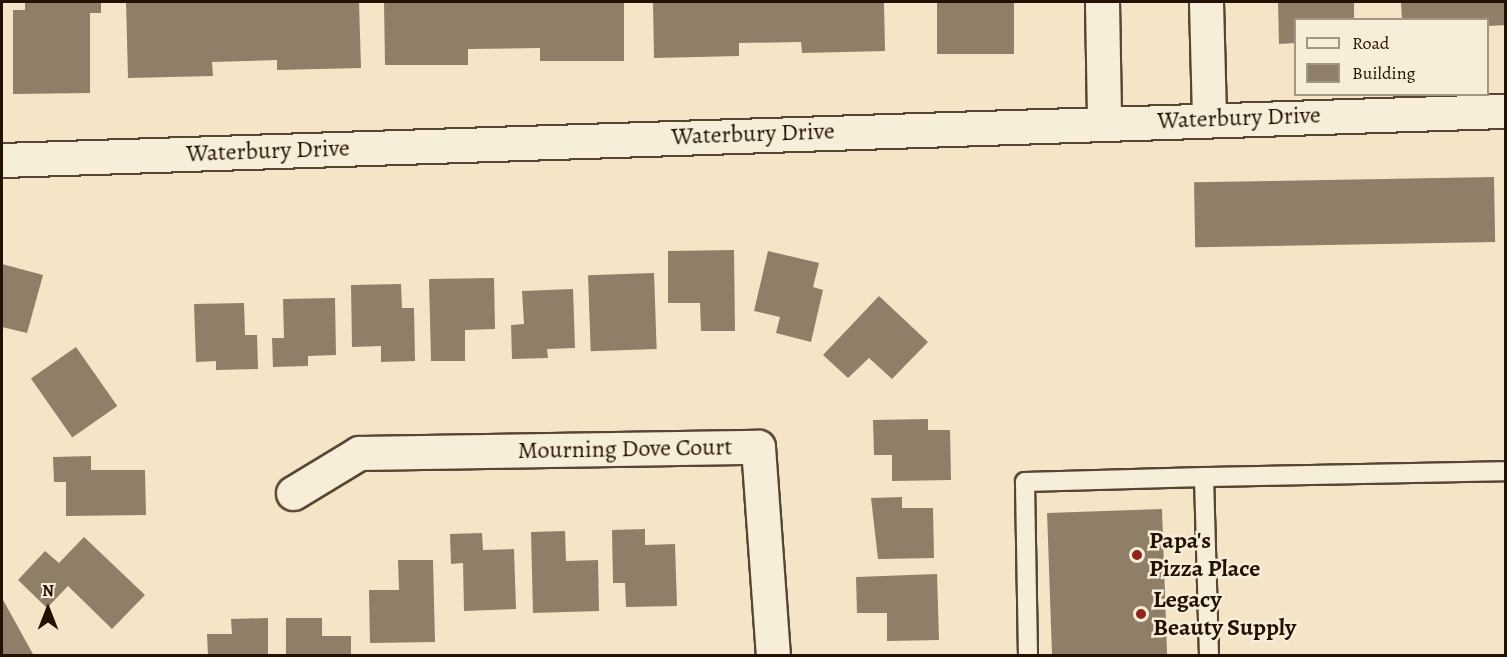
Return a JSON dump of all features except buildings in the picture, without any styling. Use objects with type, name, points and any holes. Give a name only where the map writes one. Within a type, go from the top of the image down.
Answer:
[{"type":"street","points":[[1102,2],[1104,122]]},
{"type":"street","points":[[1206,2],[1209,118]]},
{"type":"street","name":"Waterbury Drive","points":[[2,160],[1209,118],[1506,111]]},
{"type":"street","name":"Mourning Dove Court","points":[[293,493],[359,453],[758,447],[773,656]]},
{"type":"lane","points":[[1028,656],[1025,482],[1506,471]]},
{"type":"lane","points":[[1204,477],[1209,656]]},
{"type":"place","name":"Papa's Pizza Place","points":[[1137,555]]},
{"type":"place","name":"Legacy Beauty Supply","points":[[1141,614]]}]
